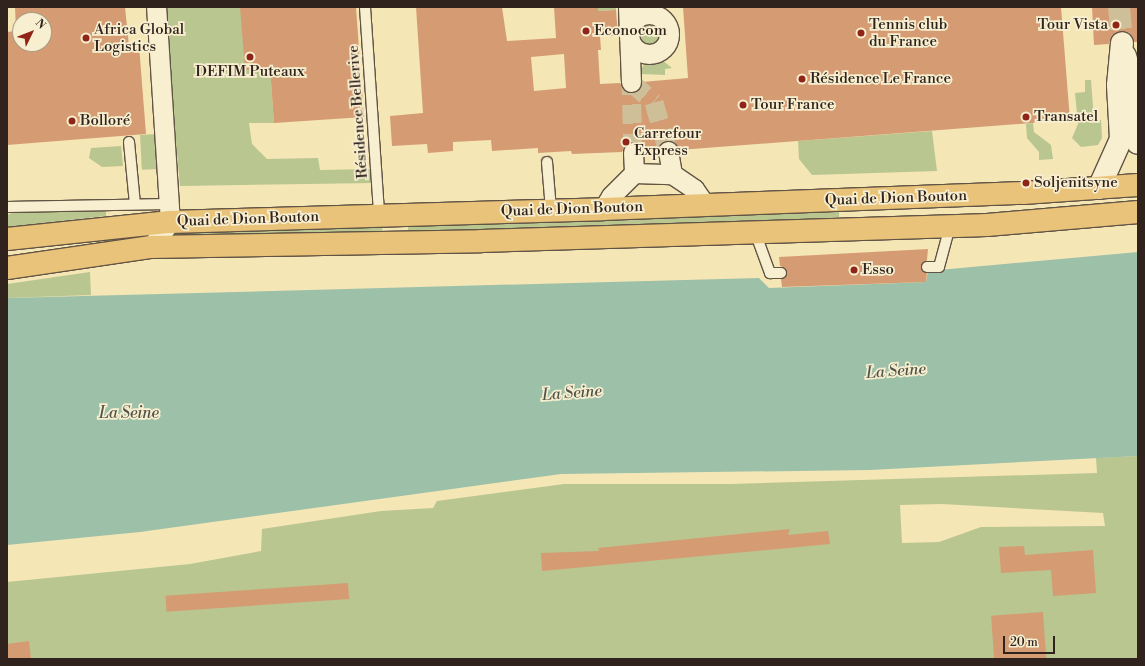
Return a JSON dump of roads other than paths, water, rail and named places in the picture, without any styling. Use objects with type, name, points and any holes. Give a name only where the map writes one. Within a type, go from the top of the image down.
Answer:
[{"type":"main road","points":[[1099,188],[1121,139],[1118,85],[1122,45],[1134,85],[1138,143]]},
{"type":"main road","name":"Quai de Dion Bouton","points":[[7,239],[169,213],[379,215],[603,209],[1023,193],[1138,185]]},
{"type":"main road","name":"Quai de Dion Bouton","points":[[804,229],[864,217],[1138,200]]},
{"type":"main road","name":"Quai de Dion Bouton","points":[[7,268],[151,247],[950,226],[1138,212]]},
{"type":"street","points":[[151,247],[169,213],[156,7]]},
{"type":"street","points":[[628,7],[630,82]]},
{"type":"street","points":[[668,151],[672,174]]},
{"type":"street","points":[[633,152],[634,173]]},
{"type":"street","points":[[603,209],[611,196],[634,173],[672,174],[694,189],[705,205]]},
{"type":"lane","name":"Résidence Bellerive","points":[[365,7],[379,215]]},
{"type":"lane","points":[[129,142],[135,204]]},
{"type":"lane","points":[[547,162],[551,210]]},
{"type":"lane","points":[[7,207],[135,204],[169,213]]},
{"type":"lane","points":[[927,267],[939,267],[950,226]]},
{"type":"lane","points":[[755,232],[770,273],[781,273]]},
{"type":"water","name":"La Seine","points":[[1138,252],[1138,456],[870,470],[561,474],[140,532],[7,545],[7,298],[759,278],[769,288],[926,282],[928,271]]},
{"type":"tunnel","points":[[1119,7],[1122,43]]},
{"type":"tunnel","points":[[633,152],[631,82],[654,102],[668,151]]},
{"type":"place","name":"Tour Vista","points":[[1116,25]]},
{"type":"place","name":"Econocom","points":[[586,31]]},
{"type":"place","name":"Tennis club du France","points":[[861,33]]},
{"type":"place","name":"Africa Global Logistics","points":[[86,38]]},
{"type":"place","name":"DEFIM Puteaux","points":[[250,57]]},
{"type":"place","name":"Résidence Le France","points":[[802,79]]},
{"type":"place","name":"Tour France","points":[[743,105]]},
{"type":"place","name":"Transatel","points":[[1026,117]]},
{"type":"place","name":"Bolloré","points":[[72,121]]},
{"type":"place","name":"Carrefour Express","points":[[626,142]]},
{"type":"place","name":"Soljenitsyne","points":[[1026,183]]},
{"type":"place","name":"Esso","points":[[854,270]]}]
